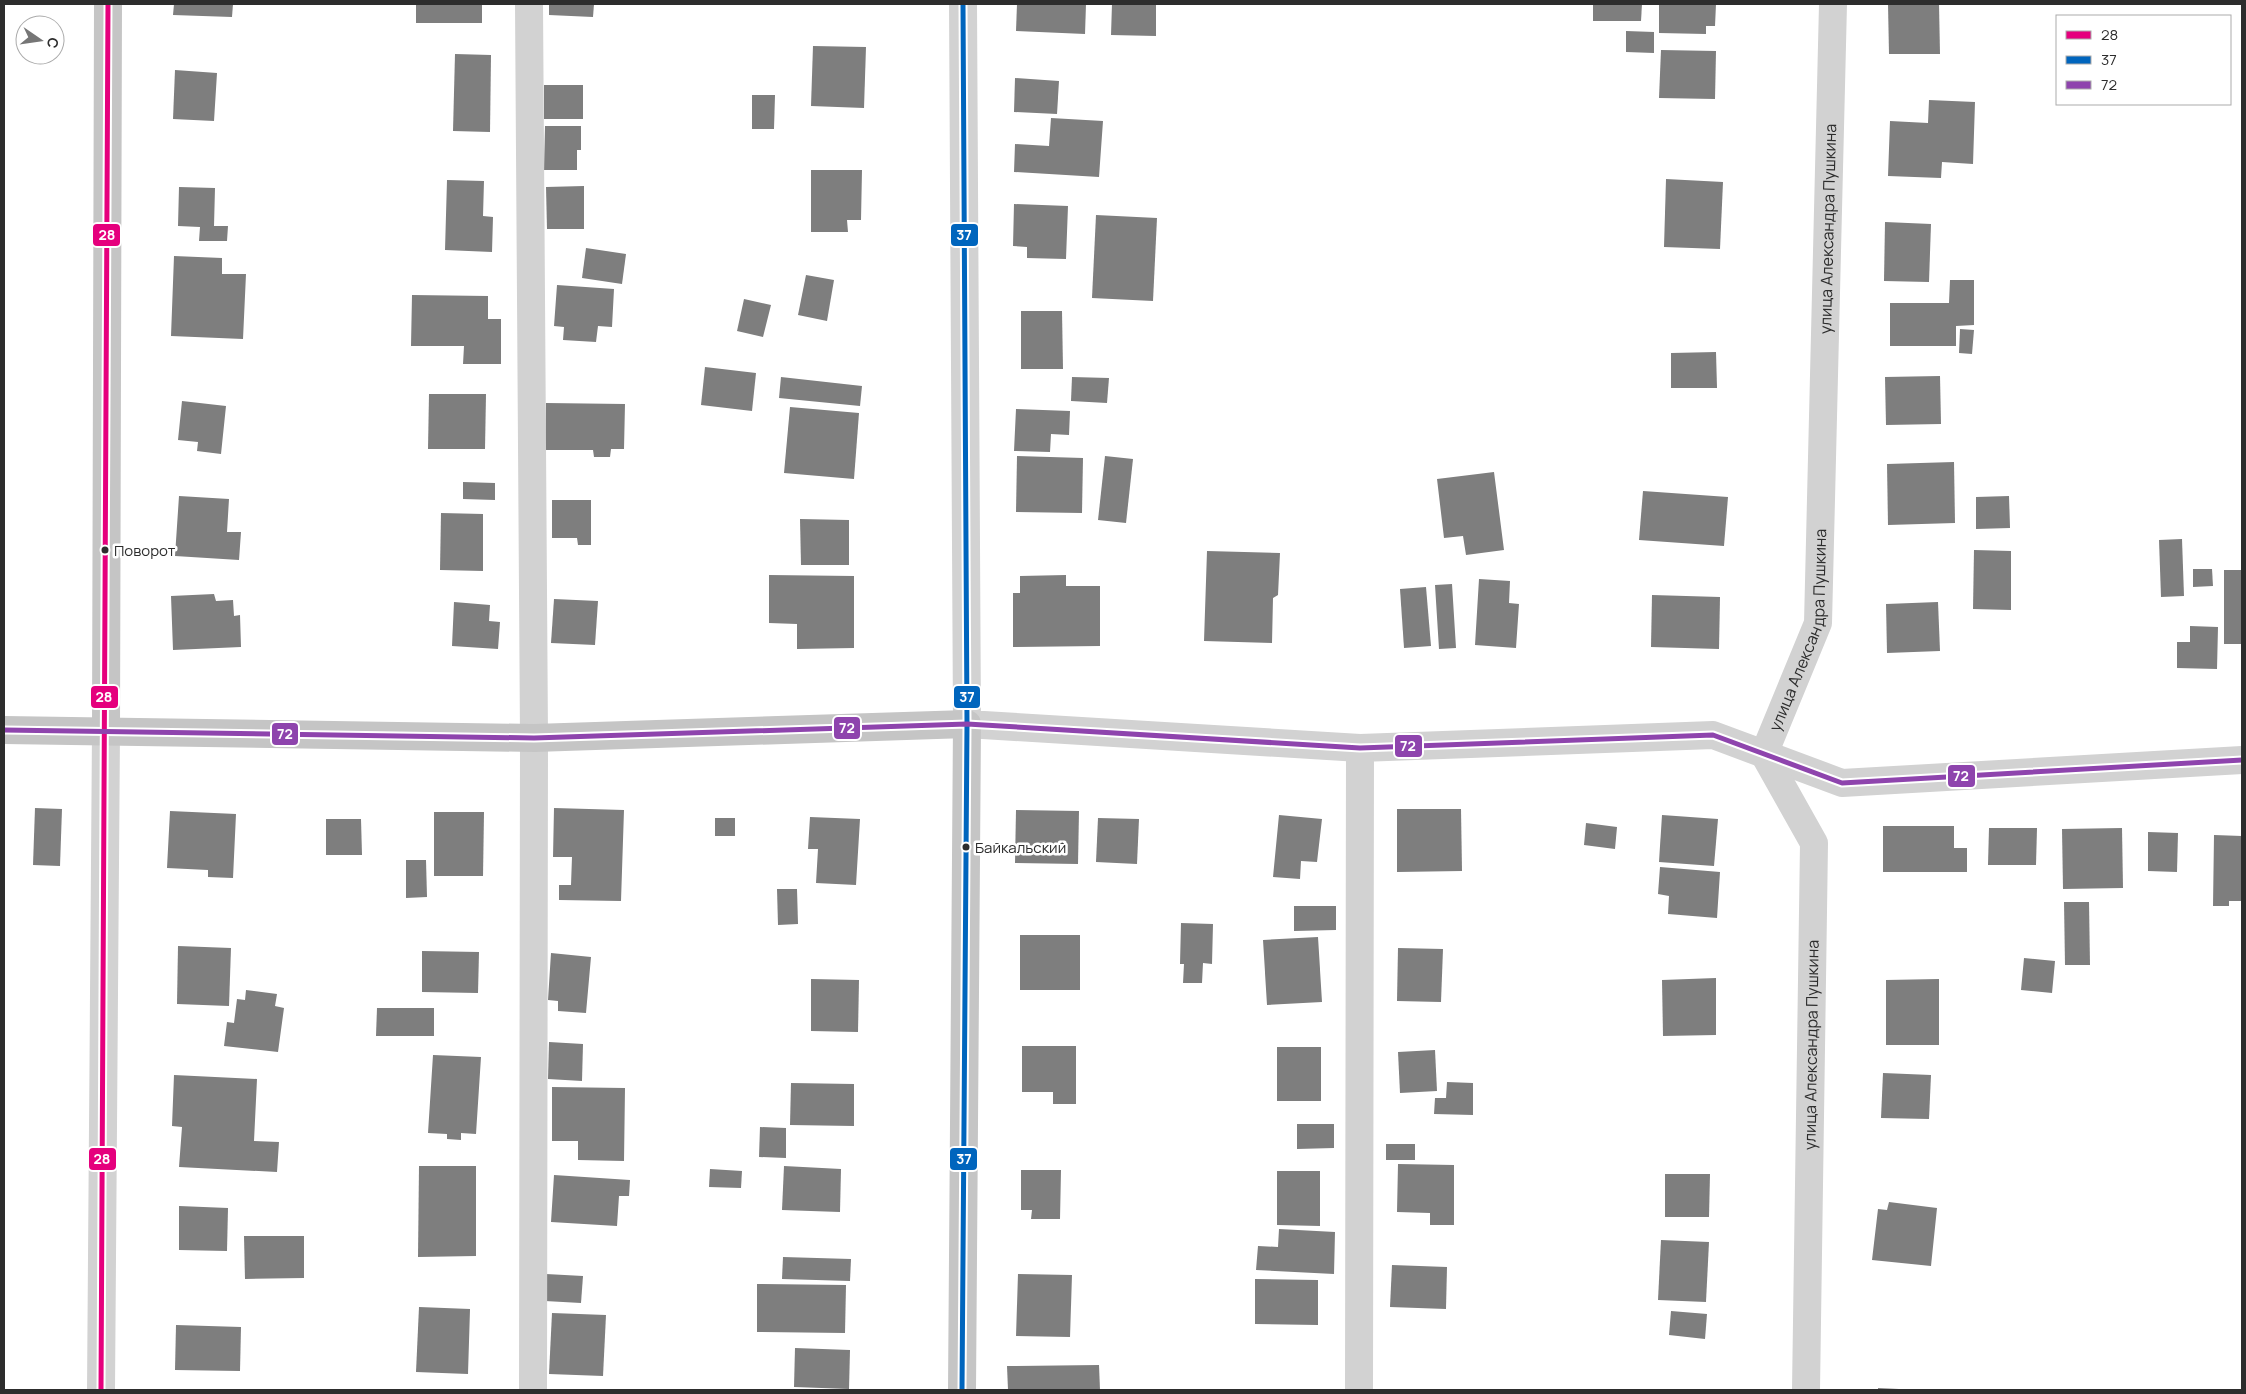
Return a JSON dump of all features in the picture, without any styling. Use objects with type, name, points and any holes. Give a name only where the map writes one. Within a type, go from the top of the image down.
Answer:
[{"type":"main road","points":[[106,731],[108,4]]},
{"type":"main road","points":[[4,730],[534,738],[967,724],[962,1390]]},
{"type":"street","points":[[529,4],[534,738],[533,1390]]},
{"type":"street","points":[[963,4],[967,724],[1360,748],[1713,735],[1842,783],[2242,760]]},
{"type":"street","name":"улица Александра Пушкина","points":[[1806,1390],[1814,843],[1764,754],[1818,623],[1833,4]]},
{"type":"street","points":[[101,1390],[106,731]]},
{"type":"street","points":[[1359,1390],[1360,748]]},
{"type":"building","points":[[174,4],[233,4],[232,17],[173,15]]},
{"type":"building","points":[[416,4],[482,4],[482,23],[416,23]]},
{"type":"building","points":[[549,4],[594,4],[593,17],[549,15]]},
{"type":"building","points":[[1017,4],[1086,4],[1085,34],[1016,31]]},
{"type":"building","points":[[1112,4],[1156,4],[1156,36],[1111,35]]},
{"type":"building","points":[[1593,4],[1642,4],[1641,21],[1593,21]]},
{"type":"building","points":[[1659,4],[1716,4],[1715,26],[1706,26],[1706,34],[1659,33]]},
{"type":"building","points":[[1888,4],[1939,4],[1940,54],[1889,54]]},
{"type":"building","points":[[1626,31],[1654,32],[1654,53],[1626,52]]},
{"type":"building","points":[[813,46],[866,47],[864,108],[811,106]]},
{"type":"building","points":[[1661,50],[1716,51],[1715,99],[1659,98]]},
{"type":"building","points":[[455,54],[491,55],[490,132],[453,131]]},
{"type":"building","points":[[175,70],[217,73],[214,121],[173,119]]},
{"type":"building","points":[[1015,78],[1059,81],[1057,114],[1014,112]]},
{"type":"building","points":[[544,85],[583,85],[583,119],[544,119]]},
{"type":"building","points":[[752,95],[775,95],[774,129],[752,129]]},
{"type":"building","points":[[1929,100],[1975,102],[1973,164],[1942,162],[1941,178],[1888,176],[1890,121],[1928,123]]},
{"type":"building","points":[[1051,118],[1103,121],[1099,177],[1014,172],[1015,144],[1049,146]]},
{"type":"building","points":[[545,126],[581,126],[581,150],[577,150],[577,170],[544,170]]},
{"type":"building","points":[[811,170],[862,170],[861,220],[847,220],[848,232],[811,232]]},
{"type":"building","points":[[1666,179],[1723,182],[1720,249],[1664,247]]},
{"type":"building","points":[[447,180],[484,181],[483,216],[493,217],[492,252],[445,250]]},
{"type":"building","points":[[584,186],[584,229],[547,229],[546,187]]},
{"type":"building","points":[[179,187],[215,188],[214,226],[228,226],[227,241],[199,241],[200,227],[178,226]]},
{"type":"building","points":[[1014,204],[1068,206],[1066,259],[1027,258],[1027,247],[1013,246]]},
{"type":"building","points":[[1096,215],[1157,218],[1153,301],[1092,298]]},
{"type":"building","points":[[1885,222],[1931,224],[1929,282],[1884,281]]},
{"type":"building","points":[[586,248],[626,254],[622,284],[582,278]]},
{"type":"building","points":[[174,256],[222,258],[222,274],[246,274],[243,339],[171,336]]},
{"type":"building","points":[[806,275],[834,280],[827,321],[798,315]]},
{"type":"building","points":[[1950,280],[1974,280],[1974,325],[1956,326],[1956,346],[1890,346],[1890,303],[1949,303]]},
{"type":"building","points":[[557,285],[614,289],[612,327],[598,326],[596,342],[563,340],[564,327],[554,326]]},
{"type":"building","points":[[412,295],[488,296],[488,319],[501,319],[501,364],[463,364],[464,346],[411,346]]},
{"type":"building","points":[[744,299],[771,305],[763,337],[737,331]]},
{"type":"building","points":[[1021,311],[1062,311],[1063,369],[1021,369]]},
{"type":"building","points":[[1960,329],[1974,330],[1972,354],[1959,353]]},
{"type":"building","points":[[1716,352],[1717,388],[1671,388],[1671,353]]},
{"type":"building","points":[[705,367],[756,373],[752,411],[701,405]]},
{"type":"building","points":[[1940,376],[1941,424],[1886,425],[1885,377]]},
{"type":"building","points":[[781,377],[862,386],[860,406],[779,398]]},
{"type":"building","points":[[1072,377],[1109,378],[1107,403],[1071,401]]},
{"type":"building","points":[[429,394],[486,394],[485,449],[428,449]]},
{"type":"building","points":[[182,401],[226,406],[221,454],[197,451],[198,442],[178,440]]},
{"type":"building","points":[[546,403],[625,404],[624,449],[611,449],[610,457],[594,457],[593,450],[545,450]]},
{"type":"building","points":[[790,407],[859,413],[854,479],[784,473]]},
{"type":"building","points":[[1016,409],[1070,411],[1069,435],[1051,434],[1050,452],[1014,451]]},
{"type":"building","points":[[1017,456],[1083,458],[1082,513],[1016,512]]},
{"type":"building","points":[[1105,456],[1133,459],[1126,523],[1098,520]]},
{"type":"building","points":[[1954,462],[1955,523],[1888,525],[1887,464]]},
{"type":"building","points":[[1494,472],[1504,550],[1466,555],[1463,536],[1444,538],[1437,479]]},
{"type":"building","points":[[463,482],[495,483],[495,500],[463,499]]},
{"type":"building","points":[[1643,491],[1728,497],[1724,546],[1639,540]]},
{"type":"building","points":[[179,496],[229,499],[227,532],[241,532],[239,560],[175,556]]},
{"type":"building","points":[[2009,496],[2010,528],[1976,529],[1976,497]]},
{"type":"building","points":[[552,500],[591,500],[591,545],[578,545],[577,538],[552,538]]},
{"type":"building","points":[[441,513],[483,514],[483,571],[440,570]]},
{"type":"building","points":[[800,519],[849,520],[849,565],[801,565]]},
{"type":"building","points":[[2182,539],[2184,596],[2161,597],[2159,540]]},
{"type":"building","points":[[1974,550],[2011,551],[2011,610],[1973,609]]},
{"type":"building","points":[[1207,551],[1280,553],[1278,595],[1273,598],[1272,643],[1204,641]]},
{"type":"building","points":[[2193,569],[2212,569],[2213,586],[2193,587]]},
{"type":"building","points":[[2224,570],[2242,570],[2242,644],[2224,644]]},
{"type":"building","points":[[769,575],[854,576],[854,648],[797,649],[797,624],[769,623]]},
{"type":"building","points":[[1066,575],[1066,586],[1100,586],[1100,646],[1013,647],[1013,593],[1020,593],[1020,576]]},
{"type":"building","points":[[1479,579],[1510,581],[1509,603],[1519,604],[1516,648],[1475,645]]},
{"type":"building","points":[[1452,584],[1456,648],[1439,649],[1435,585]]},
{"type":"building","points":[[1426,587],[1431,646],[1404,648],[1400,589]]},
{"type":"building","points":[[214,594],[216,601],[233,600],[234,616],[240,615],[241,647],[173,650],[171,596]]},
{"type":"building","points":[[1652,595],[1720,597],[1719,649],[1651,647]]},
{"type":"building","points":[[554,599],[598,601],[595,645],[551,643]]},
{"type":"building","points":[[454,602],[490,605],[489,621],[500,622],[498,649],[452,646]]},
{"type":"building","points":[[1938,602],[1940,651],[1887,653],[1886,604]]},
{"type":"building","points":[[2190,626],[2218,627],[2217,669],[2177,668],[2177,642],[2190,642]]},
{"type":"building","points":[[35,808],[62,809],[60,866],[33,865]]},
{"type":"building","points":[[554,808],[624,810],[621,901],[559,900],[559,885],[571,885],[572,857],[553,857]]},
{"type":"building","points":[[1397,809],[1461,809],[1462,871],[1397,872]]},
{"type":"building","points":[[1016,810],[1079,811],[1078,864],[1015,863]]},
{"type":"building","points":[[170,811],[236,814],[233,878],[208,877],[208,870],[167,868]]},
{"type":"building","points":[[434,812],[484,812],[483,876],[434,876]]},
{"type":"building","points":[[1279,815],[1322,819],[1317,862],[1301,861],[1300,879],[1273,877]]},
{"type":"building","points":[[1662,815],[1718,819],[1714,866],[1659,862]]},
{"type":"building","points":[[810,817],[860,819],[856,885],[816,883],[818,849],[808,849]]},
{"type":"building","points":[[715,818],[735,818],[735,836],[715,836]]},
{"type":"building","points":[[1098,818],[1139,819],[1137,864],[1096,862]]},
{"type":"building","points":[[326,819],[361,819],[362,855],[326,855]]},
{"type":"building","points":[[1586,823],[1617,827],[1615,849],[1584,845]]},
{"type":"building","points":[[1883,826],[1954,826],[1954,848],[1967,848],[1967,872],[1883,872]]},
{"type":"building","points":[[1989,828],[2037,828],[2036,865],[1988,865]]},
{"type":"building","points":[[2122,828],[2123,888],[2063,889],[2062,829]]},
{"type":"building","points":[[2148,832],[2178,833],[2177,872],[2148,871]]},
{"type":"building","points":[[2214,835],[2242,836],[2242,901],[2229,901],[2229,906],[2213,906]]},
{"type":"building","points":[[406,860],[426,860],[427,897],[406,898]]},
{"type":"building","points":[[1660,867],[1720,872],[1717,918],[1668,914],[1669,896],[1658,894]]},
{"type":"building","points":[[777,889],[797,889],[798,924],[778,925]]},
{"type":"building","points":[[2064,902],[2089,902],[2090,965],[2065,965]]},
{"type":"building","points":[[1294,906],[1336,906],[1336,930],[1294,931]]},
{"type":"building","points":[[1181,923],[1213,924],[1212,964],[1203,963],[1202,983],[1183,983],[1184,964],[1180,964]]},
{"type":"building","points":[[1020,935],[1080,935],[1080,990],[1020,990]]},
{"type":"building","points":[[1318,937],[1322,1002],[1267,1005],[1263,940]]},
{"type":"building","points":[[178,946],[231,948],[229,1006],[177,1004]]},
{"type":"building","points":[[1398,948],[1443,949],[1441,1002],[1397,1001]]},
{"type":"building","points":[[422,951],[479,952],[478,993],[422,992]]},
{"type":"building","points":[[551,953],[591,957],[586,1013],[558,1011],[558,1001],[548,1000]]},
{"type":"building","points":[[2024,958],[2055,961],[2052,993],[2021,990]]},
{"type":"building","points":[[1716,978],[1716,1035],[1663,1036],[1662,980]]},
{"type":"building","points":[[811,979],[859,980],[858,1032],[811,1031]]},
{"type":"building","points":[[1939,979],[1939,1045],[1886,1045],[1886,980]]},
{"type":"building","points":[[246,990],[277,994],[275,1006],[284,1008],[278,1052],[224,1046],[227,1022],[234,1023],[237,999],[245,1000]]},
{"type":"building","points":[[377,1008],[434,1008],[434,1036],[376,1036]]},
{"type":"building","points":[[549,1042],[583,1044],[582,1081],[548,1079]]},
{"type":"building","points":[[1022,1046],[1076,1046],[1076,1104],[1053,1104],[1053,1092],[1022,1092]]},
{"type":"building","points":[[1277,1047],[1321,1047],[1321,1101],[1277,1101]]},
{"type":"building","points":[[1435,1050],[1437,1091],[1400,1093],[1398,1052]]},
{"type":"building","points":[[433,1055],[481,1057],[476,1134],[461,1133],[461,1140],[447,1139],[447,1134],[428,1133]]},
{"type":"building","points":[[1883,1073],[1931,1075],[1929,1119],[1881,1118]]},
{"type":"building","points":[[174,1075],[257,1079],[254,1141],[279,1142],[277,1172],[179,1167],[182,1127],[172,1126]]},
{"type":"building","points":[[1447,1082],[1473,1083],[1473,1115],[1434,1114],[1435,1098],[1446,1098]]},
{"type":"building","points":[[791,1083],[854,1084],[854,1126],[790,1125]]},
{"type":"building","points":[[552,1087],[625,1088],[624,1161],[578,1160],[578,1141],[552,1141]]},
{"type":"building","points":[[1297,1124],[1334,1124],[1334,1148],[1297,1149]]},
{"type":"building","points":[[760,1127],[786,1128],[786,1158],[759,1157]]},
{"type":"building","points":[[1386,1144],[1415,1144],[1415,1160],[1386,1160]]},
{"type":"building","points":[[1398,1164],[1454,1165],[1454,1225],[1430,1225],[1430,1213],[1397,1212]]},
{"type":"building","points":[[419,1166],[476,1166],[476,1256],[418,1257]]},
{"type":"building","points":[[784,1166],[841,1169],[840,1212],[782,1210]]},
{"type":"building","points":[[710,1169],[742,1171],[741,1188],[709,1187]]},
{"type":"building","points":[[1021,1170],[1061,1170],[1060,1219],[1031,1219],[1032,1210],[1021,1210]]},
{"type":"building","points":[[1277,1171],[1320,1171],[1320,1226],[1277,1225]]},
{"type":"building","points":[[1665,1174],[1710,1174],[1709,1217],[1665,1217]]},
{"type":"building","points":[[554,1175],[630,1180],[629,1196],[619,1196],[617,1226],[551,1222]]},
{"type":"building","points":[[1889,1202],[1937,1208],[1931,1266],[1872,1260],[1878,1209],[1887,1210]]},
{"type":"building","points":[[179,1206],[228,1208],[227,1251],[179,1250]]},
{"type":"building","points":[[1279,1229],[1335,1232],[1334,1274],[1256,1270],[1258,1246],[1278,1247]]},
{"type":"building","points":[[244,1236],[304,1236],[304,1278],[245,1279]]},
{"type":"building","points":[[1661,1240],[1709,1242],[1706,1302],[1658,1300]]},
{"type":"building","points":[[783,1257],[851,1259],[850,1281],[782,1279]]},
{"type":"building","points":[[1392,1265],[1447,1267],[1446,1309],[1390,1307]]},
{"type":"building","points":[[546,1274],[583,1276],[581,1303],[545,1301]]},
{"type":"building","points":[[1018,1274],[1072,1275],[1070,1337],[1016,1336]]},
{"type":"building","points":[[1255,1279],[1318,1280],[1318,1325],[1255,1324]]},
{"type":"building","points":[[757,1284],[846,1285],[845,1333],[757,1332]]},
{"type":"building","points":[[419,1307],[470,1309],[468,1374],[416,1372]]},
{"type":"building","points":[[1671,1311],[1707,1314],[1705,1339],[1669,1335]]},
{"type":"building","points":[[552,1313],[606,1315],[603,1376],[549,1374]]},
{"type":"building","points":[[176,1325],[241,1327],[240,1371],[175,1370]]},
{"type":"building","points":[[795,1348],[850,1350],[849,1389],[794,1387]]},
{"type":"building","points":[[1099,1365],[1100,1390],[1008,1390],[1007,1366]]},
{"type":"building","points":[[1878,1388],[1899,1389],[1899,1390],[1878,1390]]},
{"type":"transit line","name":"28","points":[[101,1390],[108,4]]},
{"type":"transit line","name":"37","points":[[962,1390],[967,724],[963,4]]},
{"type":"transit line","name":"72","points":[[4,730],[534,738],[967,724],[1360,748],[1713,735],[1842,783],[2242,760]]},
{"type":"place","name":"Поворот","points":[[105,550]]},
{"type":"place","name":"Байкальский","points":[[966,847]]}]
